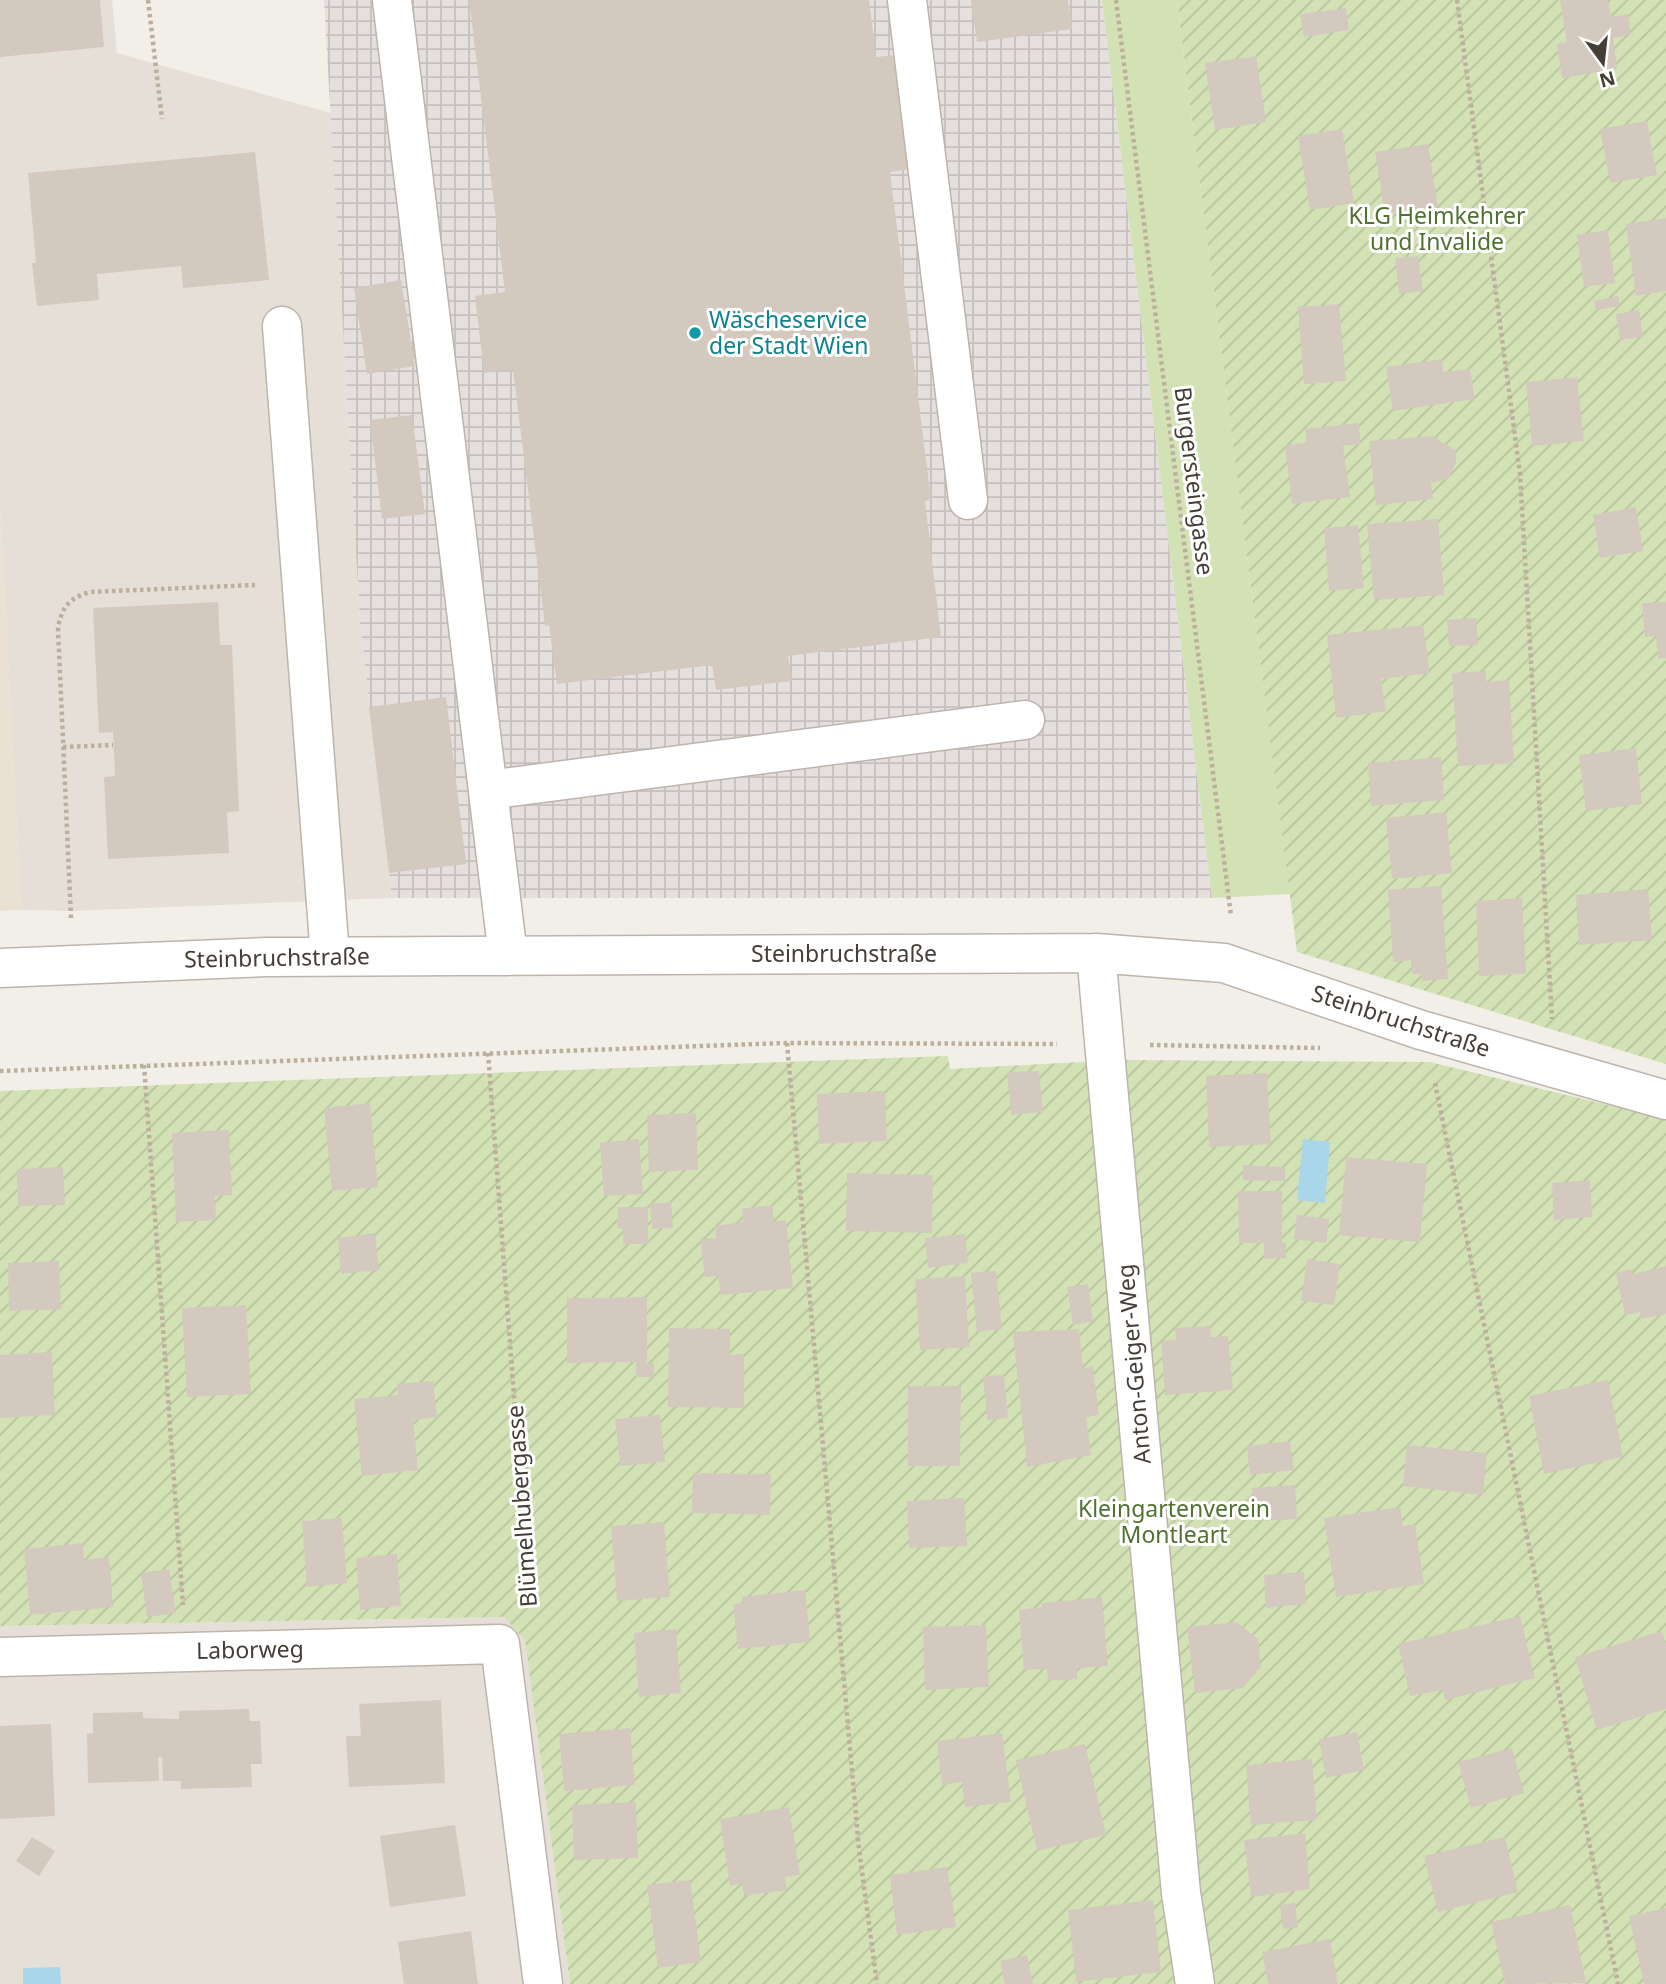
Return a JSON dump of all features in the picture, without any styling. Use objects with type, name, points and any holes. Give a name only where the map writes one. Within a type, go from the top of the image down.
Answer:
[{"type":"street","points":[[393,0],[508,956]]},
{"type":"street","points":[[907,0],[968,500]]},
{"type":"street","points":[[282,326],[330,956]]},
{"type":"street","points":[[488,790],[1025,720]]},
{"type":"street","name":"Steinbruchstraße","points":[[0,968],[330,956],[1096,953],[1224,963],[1421,1030],[1666,1100]]},
{"type":"street","name":"Anton-Geiger-Weg","points":[[1096,953],[1181,1893],[1195,1984]]},
{"type":"street","points":[[500,1644],[543,1984]]},
{"type":"street","name":"Laborweg","points":[[0,1657],[500,1644]]},
{"type":"path","points":[[148,0],[162,119]]},
{"type":"path","name":"Burgersteingasse","points":[[1116,0],[1237,967]]},
{"type":"path","points":[[1457,0],[1520,474],[1555,1069]]},
{"type":"path","points":[[73,965],[58,629],[60,613],[75,596],[90,592],[302,582]]},
{"type":"path","points":[[63,747],[113,745]]},
{"type":"path","points":[[1421,1030],[1433,1076],[1618,1984]]},
{"type":"path","points":[[787,1044],[859,1849],[877,1984]]},
{"type":"path","points":[[0,1071],[787,1044],[1105,1044],[1327,1048]]},
{"type":"path","name":"Blümelhubergasse","points":[[488,1053],[531,1620],[500,1644]]},
{"type":"path","points":[[144,1065],[186,1651]]},
{"type":"shaded area","points":[[0,0],[112,0],[117,53],[331,113],[360,621],[392,898],[71,911],[21,910],[0,503]]},
{"type":"shaded area","points":[[324,0],[1102,0],[1212,898],[392,898],[360,621]]},
{"type":"shaded area","points":[[0,503],[21,910],[0,911]]},
{"type":"shaded area","points":[[504,1617],[525,1639],[570,1984],[0,1984],[0,1626]]},
{"type":"green space","points":[[1102,0],[1177,0],[1290,894],[1212,898]]},
{"type":"green space","name":"KLG Heimkehrer und Invalide","points":[[1177,0],[1666,0],[1666,1064],[1297,952]]},
{"type":"green space","name":"Kleingartenverein Montleart","points":[[948,1056],[950,1069],[1118,1060],[1430,1062],[1666,1119],[1666,1984],[570,1984],[525,1640],[504,1617],[0,1626],[0,1091]]},
{"type":"water","points":[[1303,1139],[1330,1142],[1325,1203],[1297,1200]]},
{"type":"water","points":[[60,1967],[61,1984],[23,1984],[23,1968]]},
{"type":"building","points":[[0,0],[100,0],[104,47],[0,57]]},
{"type":"building","name":"Wäscheservice der Stadt Wien","points":[[469,0],[869,0],[876,57],[905,54],[918,168],[890,172],[931,500],[925,501],[941,637],[788,656],[792,681],[716,690],[712,665],[557,684],[549,625],[545,626],[513,370],[484,373],[475,296],[505,292]]},
{"type":"building","points":[[971,0],[1068,0],[1072,29],[977,42]]},
{"type":"building","points":[[1560,0],[1608,0],[1611,17],[1628,14],[1631,35],[1613,38],[1617,69],[1562,78],[1557,44],[1567,42]]},
{"type":"building","points":[[1346,8],[1349,30],[1304,37],[1300,14]]},
{"type":"building","points":[[1256,56],[1266,122],[1215,130],[1205,63]]},
{"type":"building","points":[[1647,121],[1657,175],[1610,183],[1600,129]]},
{"type":"building","points":[[1342,129],[1354,203],[1310,210],[1298,136]]},
{"type":"building","points":[[1428,144],[1438,207],[1385,214],[1375,152]]},
{"type":"building","points":[[255,152],[269,280],[183,288],[181,266],[97,274],[99,300],[37,306],[28,173]]},
{"type":"building","points":[[1666,218],[1666,291],[1636,296],[1626,224]]},
{"type":"building","points":[[1608,230],[1615,283],[1584,287],[1577,235]]},
{"type":"building","points":[[1418,256],[1423,291],[1399,294],[1395,258]]},
{"type":"building","points":[[401,280],[415,366],[367,374],[354,288]]},
{"type":"building","points":[[1618,296],[1620,306],[1596,310],[1594,301]]},
{"type":"building","points":[[1339,304],[1346,381],[1304,384],[1298,307]]},
{"type":"building","points":[[1639,310],[1643,337],[1620,340],[1616,314]]},
{"type":"building","points":[[1442,359],[1443,372],[1470,369],[1475,399],[1393,411],[1386,367]]},
{"type":"building","points":[[1577,377],[1584,441],[1532,446],[1526,382]]},
{"type":"building","points":[[412,415],[425,514],[382,519],[370,420]]},
{"type":"building","points":[[1358,423],[1361,444],[1343,446],[1350,497],[1292,504],[1285,445],[1307,443],[1305,429]]},
{"type":"building","points":[[1433,436],[1456,451],[1456,463],[1448,479],[1431,483],[1433,499],[1376,505],[1369,441]]},
{"type":"building","points":[[1636,507],[1643,551],[1600,558],[1593,515]]},
{"type":"building","points":[[1438,519],[1444,595],[1374,600],[1367,524]]},
{"type":"building","points":[[1358,525],[1364,588],[1329,591],[1324,528]]},
{"type":"building","points":[[218,602],[220,645],[232,645],[239,811],[227,812],[229,853],[108,859],[104,777],[115,776],[113,732],[99,733],[93,608]]},
{"type":"building","points":[[1666,602],[1666,658],[1658,659],[1656,636],[1645,637],[1642,603]]},
{"type":"building","points":[[1476,618],[1478,645],[1449,646],[1447,620]]},
{"type":"building","points":[[1423,625],[1430,673],[1381,679],[1386,711],[1336,718],[1327,635]]},
{"type":"building","points":[[1486,671],[1486,682],[1509,680],[1514,763],[1458,766],[1452,673]]},
{"type":"building","points":[[446,697],[466,864],[389,873],[369,707]]},
{"type":"building","points":[[1636,748],[1642,804],[1586,811],[1579,755]]},
{"type":"building","points":[[1441,757],[1444,800],[1371,806],[1368,763]]},
{"type":"building","points":[[1446,812],[1452,873],[1392,879],[1386,818]]},
{"type":"building","points":[[1441,886],[1448,979],[1422,981],[1422,974],[1412,974],[1411,960],[1393,962],[1388,890]]},
{"type":"building","points":[[1648,889],[1652,940],[1579,945],[1576,895]]},
{"type":"building","points":[[1522,898],[1526,974],[1479,976],[1476,901]]},
{"type":"building","points":[[1039,1071],[1043,1112],[1011,1115],[1007,1072]]},
{"type":"building","points":[[1267,1073],[1271,1144],[1209,1147],[1206,1076]]},
{"type":"building","points":[[885,1091],[887,1141],[819,1144],[817,1094]]},
{"type":"building","points":[[370,1103],[378,1187],[332,1191],[324,1108]]},
{"type":"building","points":[[696,1113],[698,1170],[649,1172],[647,1115]]},
{"type":"building","points":[[229,1130],[232,1195],[215,1196],[216,1220],[176,1222],[172,1133]]},
{"type":"building","points":[[639,1139],[643,1194],[604,1196],[600,1143]]},
{"type":"building","points":[[1346,1157],[1427,1164],[1420,1242],[1339,1235]]},
{"type":"building","points":[[1243,1165],[1285,1167],[1285,1181],[1243,1180]]},
{"type":"building","points":[[63,1167],[65,1205],[18,1206],[17,1169]]},
{"type":"building","points":[[847,1173],[933,1175],[932,1233],[846,1231]]},
{"type":"building","points":[[1590,1180],[1592,1217],[1554,1220],[1552,1183]]},
{"type":"building","points":[[1238,1191],[1282,1191],[1282,1243],[1286,1242],[1286,1258],[1264,1259],[1264,1243],[1239,1243]]},
{"type":"building","points":[[671,1202],[673,1228],[652,1229],[650,1204]]},
{"type":"building","points":[[772,1205],[774,1221],[786,1220],[793,1288],[721,1295],[718,1276],[705,1277],[700,1239],[716,1238],[715,1226],[743,1222],[742,1209]]},
{"type":"building","points":[[618,1207],[648,1207],[648,1244],[623,1244],[623,1229],[617,1228]]},
{"type":"building","points":[[1297,1215],[1329,1219],[1326,1243],[1294,1239]]},
{"type":"building","points":[[375,1233],[379,1270],[341,1274],[338,1238]]},
{"type":"building","points":[[965,1234],[968,1263],[928,1268],[925,1238]]},
{"type":"building","points":[[1307,1259],[1340,1264],[1334,1305],[1301,1301]]},
{"type":"building","points":[[59,1261],[61,1309],[9,1311],[8,1263]]},
{"type":"building","points":[[1666,1266],[1666,1314],[1641,1319],[1640,1312],[1625,1315],[1616,1273],[1631,1269],[1632,1274]]},
{"type":"building","points":[[996,1271],[1002,1329],[977,1332],[971,1273]]},
{"type":"building","points":[[965,1276],[969,1347],[920,1350],[915,1279]]},
{"type":"building","points":[[1088,1284],[1093,1321],[1073,1325],[1067,1287]]},
{"type":"building","points":[[647,1297],[647,1363],[654,1363],[654,1377],[636,1377],[636,1362],[567,1363],[567,1298]]},
{"type":"building","points":[[246,1305],[251,1394],[187,1397],[182,1308]]},
{"type":"building","points":[[1210,1326],[1211,1337],[1228,1336],[1233,1390],[1165,1395],[1161,1341],[1176,1340],[1175,1328]]},
{"type":"building","points":[[669,1328],[730,1329],[730,1355],[744,1354],[744,1408],[668,1407]]},
{"type":"building","points":[[1079,1329],[1083,1368],[1093,1367],[1099,1415],[1086,1417],[1091,1455],[1027,1467],[1013,1332]]},
{"type":"building","points":[[52,1352],[55,1415],[0,1418],[0,1355]]},
{"type":"building","points":[[1004,1375],[1008,1418],[987,1420],[983,1376]]},
{"type":"building","points":[[1608,1380],[1623,1457],[1544,1474],[1529,1396]]},
{"type":"building","points":[[433,1381],[437,1417],[413,1420],[418,1470],[362,1476],[354,1399],[398,1395],[397,1384]]},
{"type":"building","points":[[908,1386],[961,1386],[960,1466],[908,1466]]},
{"type":"building","points":[[660,1415],[665,1462],[620,1466],[615,1419]]},
{"type":"building","points":[[1290,1441],[1294,1470],[1250,1475],[1247,1446]]},
{"type":"building","points":[[1407,1445],[1487,1453],[1483,1495],[1403,1486]]},
{"type":"building","points":[[693,1473],[771,1474],[770,1515],[692,1513]]},
{"type":"building","points":[[1295,1485],[1297,1519],[1254,1521],[1252,1488]]},
{"type":"building","points":[[964,1498],[967,1546],[909,1548],[907,1501]]},
{"type":"building","points":[[1400,1507],[1403,1526],[1415,1524],[1424,1584],[1336,1597],[1324,1518]]},
{"type":"building","points":[[342,1518],[347,1583],[307,1587],[302,1521]]},
{"type":"building","points":[[664,1522],[670,1597],[617,1601],[611,1526]]},
{"type":"building","points":[[83,1543],[84,1560],[109,1557],[113,1607],[30,1615],[24,1549]]},
{"type":"building","points":[[397,1554],[401,1606],[360,1610],[356,1558]]},
{"type":"building","points":[[169,1569],[176,1613],[147,1617],[141,1573]]},
{"type":"building","points":[[1304,1572],[1306,1604],[1266,1608],[1264,1575]]},
{"type":"building","points":[[805,1590],[810,1642],[738,1649],[733,1604],[743,1603],[742,1597]]},
{"type":"building","points":[[1102,1597],[1108,1666],[1077,1668],[1077,1679],[1048,1681],[1047,1669],[1024,1670],[1019,1610],[1042,1607],[1042,1603]]},
{"type":"building","points":[[1520,1616],[1535,1678],[1445,1700],[1443,1690],[1410,1696],[1398,1644]]},
{"type":"building","points":[[1236,1622],[1258,1639],[1261,1667],[1243,1688],[1195,1693],[1187,1627]]},
{"type":"building","points":[[986,1625],[989,1687],[925,1690],[923,1627]]},
{"type":"building","points":[[676,1629],[681,1693],[639,1697],[634,1633]]},
{"type":"building","points":[[1662,1631],[1666,1643],[1666,1709],[1597,1730],[1575,1657]]},
{"type":"building","points":[[441,1700],[445,1783],[349,1787],[346,1736],[361,1736],[359,1704]]},
{"type":"building","points":[[249,1709],[250,1721],[260,1721],[262,1764],[251,1764],[252,1787],[181,1789],[181,1781],[163,1781],[162,1757],[158,1757],[159,1781],[88,1783],[87,1734],[93,1733],[93,1713],[143,1712],[143,1718],[179,1719],[179,1711]]},
{"type":"building","points":[[51,1724],[55,1816],[0,1819],[0,1726]]},
{"type":"building","points":[[630,1728],[635,1785],[564,1791],[559,1734]]},
{"type":"building","points":[[1357,1732],[1364,1770],[1326,1778],[1319,1739]]},
{"type":"building","points":[[1002,1733],[1011,1802],[965,1807],[962,1782],[942,1785],[937,1741]]},
{"type":"building","points":[[1085,1744],[1106,1835],[1037,1851],[1016,1760]]},
{"type":"building","points":[[1512,1748],[1524,1793],[1471,1808],[1458,1762]]},
{"type":"building","points":[[1312,1759],[1317,1820],[1251,1825],[1246,1765]]},
{"type":"building","points":[[636,1802],[638,1858],[574,1860],[572,1805]]},
{"type":"building","points":[[789,1807],[800,1875],[785,1877],[787,1890],[744,1896],[742,1883],[730,1886],[720,1819]]},
{"type":"building","points":[[455,1825],[466,1896],[390,1907],[380,1836]]},
{"type":"building","points":[[1305,1833],[1310,1889],[1251,1897],[1244,1840]]},
{"type":"building","points":[[32,1837],[55,1851],[39,1876],[16,1861]]},
{"type":"building","points":[[1505,1837],[1518,1892],[1438,1912],[1424,1856]]},
{"type":"building","points":[[947,1867],[956,1927],[897,1935],[890,1875]]},
{"type":"building","points":[[690,1880],[701,1962],[658,1968],[647,1885]]},
{"type":"building","points":[[1153,1900],[1161,1972],[1076,1982],[1068,1910]]},
{"type":"building","points":[[1295,1903],[1298,1927],[1283,1929],[1280,1905]]},
{"type":"building","points":[[1570,1905],[1586,1983],[1505,1984],[1491,1922]]},
{"type":"building","points":[[1666,1908],[1666,1984],[1644,1984],[1629,1916]]},
{"type":"building","points":[[471,1931],[478,1984],[404,1984],[398,1942]]},
{"type":"building","points":[[1330,1939],[1338,1984],[1268,1984],[1262,1952]]},
{"type":"building","points":[[1027,1955],[1033,1984],[1005,1984],[1000,1961]]},
{"type":"place","name":"Wäscheservice der Stadt Wien","points":[[695,333]]}]
